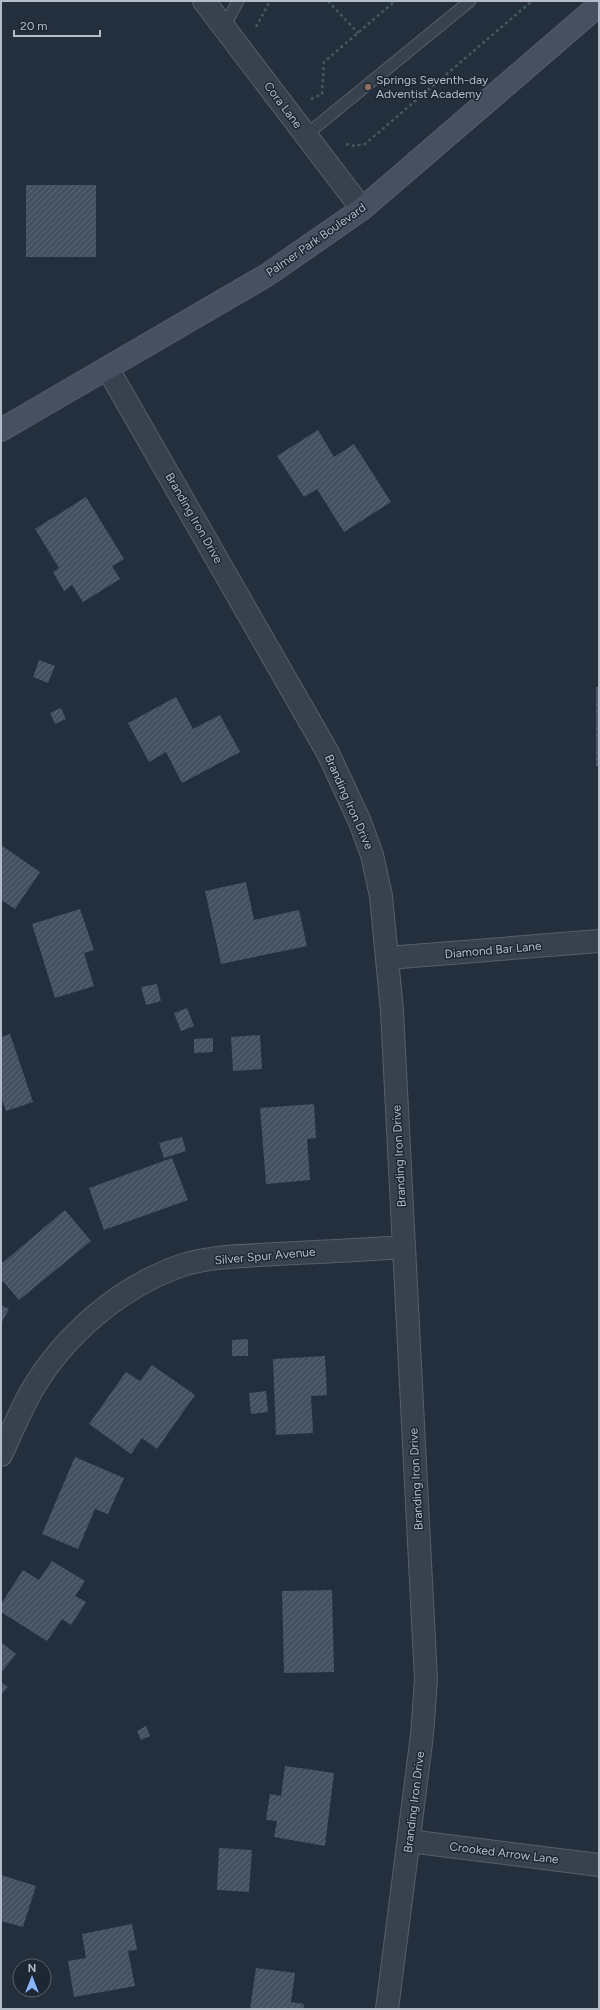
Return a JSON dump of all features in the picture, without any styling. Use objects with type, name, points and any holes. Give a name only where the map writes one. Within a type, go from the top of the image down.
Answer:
[{"type":"main road","name":"Palmer Park Boulevard","points":[[1,430],[267,275],[362,209],[596,4]]},
{"type":"street","name":"Cora Lane","points":[[204,1],[362,209]]},
{"type":"street","name":"Branding Iron Drive","points":[[108,369],[331,760],[360,822],[372,855],[381,896],[392,1011],[426,1680],[422,1736],[387,2009]]},
{"type":"street","name":"Diamond Bar Lane","points":[[388,958],[599,941]]},
{"type":"street","name":"Silver Spur Avenue","points":[[1,1455],[32,1390],[53,1360],[76,1332],[106,1307],[142,1284],[184,1265],[233,1256],[403,1247]]},
{"type":"street","name":"Crooked Arrow Lane","points":[[409,1841],[599,1866]]},
{"type":"lane","points":[[224,28],[238,1]]},
{"type":"lane","points":[[306,135],[470,1]]},
{"type":"path","points":[[255,29],[270,1]]},
{"type":"path","points":[[328,1],[358,33]]},
{"type":"path","points":[[310,99],[322,94],[324,62],[395,1]]},
{"type":"building","points":[[26,185],[96,185],[96,257],[26,257]]},
{"type":"building","points":[[318,430],[334,457],[354,444],[391,502],[344,532],[317,489],[304,497],[277,456]]},
{"type":"building","points":[[86,497],[124,559],[112,566],[120,579],[83,602],[72,585],[64,591],[53,572],[59,568],[35,529]]},
{"type":"building","points":[[39,660],[55,666],[48,683],[33,677]]},
{"type":"building","points":[[596,687],[599,687],[599,766],[596,766]]},
{"type":"building","points":[[176,697],[193,729],[220,715],[240,752],[182,783],[166,752],[149,762],[128,723]]},
{"type":"building","points":[[61,708],[66,719],[55,724],[50,713]]},
{"type":"building","points":[[1,845],[40,872],[15,909],[1,900]]},
{"type":"building","points":[[246,882],[254,920],[299,910],[307,946],[221,964],[205,891]]},
{"type":"building","points":[[80,909],[94,950],[84,953],[94,986],[55,998],[32,924]]},
{"type":"building","points":[[157,984],[161,1001],[146,1005],[141,987]]},
{"type":"building","points":[[187,1008],[194,1026],[181,1031],[174,1013]]},
{"type":"building","points":[[10,1034],[33,1102],[6,1111],[1,1097],[1,1037]]},
{"type":"building","points":[[260,1035],[262,1069],[233,1071],[231,1037]]},
{"type":"building","points":[[213,1038],[213,1052],[194,1053],[194,1039]]},
{"type":"building","points":[[314,1104],[316,1138],[307,1139],[310,1180],[266,1184],[260,1108]]},
{"type":"building","points":[[182,1137],[186,1151],[164,1158],[159,1143]]},
{"type":"building","points":[[172,1158],[188,1200],[104,1230],[89,1188]]},
{"type":"building","points":[[65,1210],[91,1241],[19,1300],[1,1279],[1,1264]]},
{"type":"building","points":[[1,1305],[9,1309],[1,1324]]},
{"type":"building","points":[[248,1339],[248,1356],[232,1356],[232,1340]]},
{"type":"building","points":[[325,1356],[327,1395],[311,1396],[313,1433],[276,1435],[273,1359]]},
{"type":"building","points":[[152,1365],[195,1395],[157,1449],[142,1438],[131,1454],[89,1424],[126,1372],[140,1381]]},
{"type":"building","points":[[266,1391],[268,1412],[251,1414],[249,1393]]},
{"type":"building","points":[[75,1457],[124,1478],[108,1514],[95,1509],[78,1549],[42,1534]]},
{"type":"building","points":[[52,1561],[85,1581],[75,1596],[86,1602],[71,1625],[62,1619],[47,1641],[1,1612],[1,1604],[23,1570],[39,1580]]},
{"type":"building","points":[[332,1590],[334,1672],[284,1673],[282,1591]]},
{"type":"building","points":[[1,1642],[16,1654],[1,1673]]},
{"type":"building","points":[[1,1682],[8,1687],[1,1695]]},
{"type":"building","points":[[146,1726],[150,1736],[141,1740],[137,1731]]},
{"type":"building","points":[[285,1766],[334,1773],[325,1846],[274,1837],[277,1821],[266,1820],[270,1794],[281,1796]]},
{"type":"building","points":[[219,1848],[252,1850],[249,1892],[217,1890]]},
{"type":"building","points":[[1,1875],[36,1886],[23,1927],[1,1921]]},
{"type":"building","points":[[132,1924],[137,1950],[128,1951],[135,1986],[74,1997],[68,1961],[86,1958],[82,1934]]},
{"type":"building","points":[[256,1968],[295,1973],[291,2002],[304,2004],[303,2009],[250,2009]]},
{"type":"place","name":"Springs Seventh-day Adventist Academy","points":[[368,87]]}]
